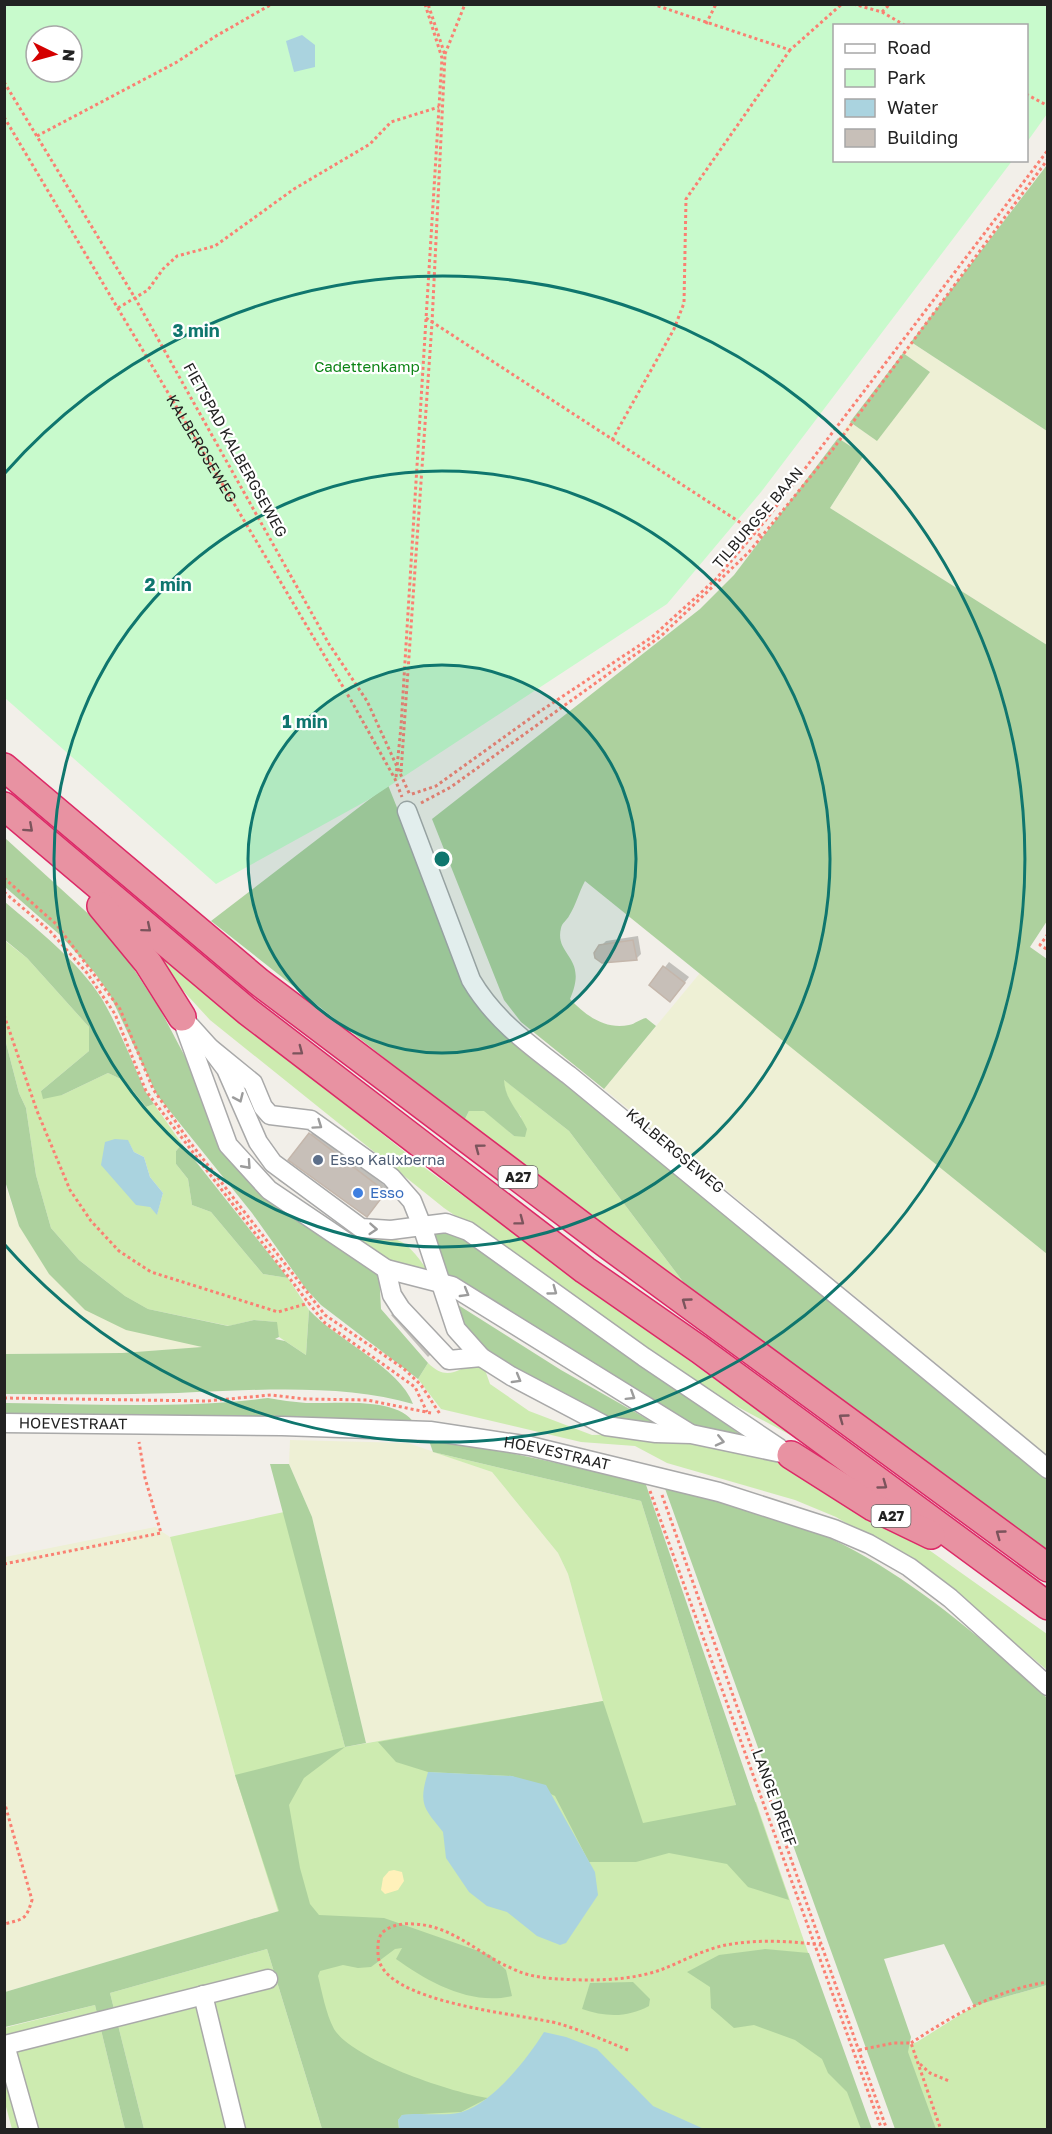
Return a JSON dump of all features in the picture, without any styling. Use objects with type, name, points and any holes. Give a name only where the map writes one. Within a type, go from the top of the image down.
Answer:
[{"type":"highway","name":"A27","points":[[4,767],[259,982],[605,1243],[1047,1568]]},
{"type":"highway","name":"A27","points":[[4,806],[247,1011],[585,1270],[700,1350],[1047,1606]]},
{"type":"highway","name":"A27","points":[[54,850],[148,963],[182,1017]]},
{"type":"highway","name":"A27","points":[[791,1455],[873,1507],[995,1567]]},
{"type":"street","name":"KALBERGSEWEG","points":[[410,804],[471,980],[482,997],[515,1034],[588,1090],[1047,1469]]},
{"type":"street","name":"A27","points":[[182,1017],[210,1047],[226,1069],[258,1142],[273,1163],[361,1228],[391,1230],[446,1223],[468,1231],[644,1357],[791,1455]]},
{"type":"street","name":"A27","points":[[182,1017],[228,1145],[269,1190],[386,1269],[452,1286],[691,1434]]},
{"type":"street","name":"A27","points":[[210,1047],[253,1083],[263,1107],[270,1114],[311,1119],[391,1177],[412,1201],[456,1329],[481,1357],[536,1390],[606,1426],[656,1433],[691,1434],[791,1455]]},
{"type":"street","points":[[386,1269],[392,1295],[449,1360],[481,1357]]},
{"type":"street","name":"HOEVESTRAAT","points":[[4,1423],[430,1431],[530,1446],[651,1475],[796,1515],[869,1544],[909,1567],[950,1598],[1047,1686]]},
{"type":"street","points":[[29,2130],[5,2045],[268,1979]]},
{"type":"street","points":[[203,1995],[236,2130]]},
{"type":"path","points":[[37,136],[177,62],[216,36],[272,4]]},
{"type":"path","points":[[410,804],[401,772],[432,323],[443,57],[426,4]]},
{"type":"path","points":[[397,765],[443,57],[465,4]]},
{"type":"path","points":[[652,4],[706,24],[790,50]]},
{"type":"path","points":[[706,24],[716,4]]},
{"type":"path","points":[[612,440],[674,329],[684,303],[686,199],[790,50],[842,4]]},
{"type":"path","points":[[853,4],[882,12],[903,24]]},
{"type":"path","points":[[882,12],[890,4]]},
{"type":"path","name":"FIETSPAD KALBERGSEWEG","points":[[4,82],[135,298],[329,644],[367,702],[401,772]]},
{"type":"path","points":[[1028,95],[1047,106]]},
{"type":"path","points":[[118,308],[148,290],[163,269],[177,256],[215,246],[294,189],[370,144],[391,122],[439,107]]},
{"type":"path","name":"KALBERGSEWEG","points":[[4,117],[395,779],[397,765]]},
{"type":"path","name":"TILBURGSE BAAN","points":[[410,804],[539,712],[652,637],[716,579],[755,532],[1047,150]]},
{"type":"path","name":"TILBURGSE BAAN","points":[[410,804],[451,787],[661,636],[703,598],[761,536],[833,448],[1047,159]]},
{"type":"path","points":[[425,318],[761,536]]},
{"type":"path","points":[[4,892],[50,931],[87,973],[115,1014],[146,1091],[309,1303],[325,1323],[415,1387],[427,1412],[430,1431]]},
{"type":"path","points":[[1047,934],[1040,945],[1047,950]]},
{"type":"path","points":[[4,1015],[37,1111],[70,1190],[91,1221],[119,1251],[151,1272],[278,1312],[309,1303]]},
{"type":"path","name":"HOEVESTRAAT","points":[[4,1398],[131,1398],[179,1401],[271,1395],[305,1399],[367,1400],[440,1414]]},
{"type":"path","points":[[4,1564],[161,1533],[145,1478],[136,1425]]},
{"type":"path","name":"LANGE DREEF","points":[[651,1475],[665,1534],[882,2130]]},
{"type":"path","name":"LANGE DREEF","points":[[651,1475],[887,2130]]},
{"type":"path","points":[[4,1801],[32,1900],[28,1915],[23,1919],[4,1924]]},
{"type":"path","points":[[628,2050],[559,2024],[482,2011],[406,1987],[384,1968],[378,1958],[378,1941],[383,1932],[396,1925],[435,1927],[447,1930],[508,1968],[532,1977],[562,1979],[639,1976],[724,1945],[759,1940],[821,1945]]},
{"type":"path","points":[[859,2050],[894,2043],[911,2043],[972,2007],[1015,1989],[1047,1982]]},
{"type":"path","points":[[911,2043],[941,2130]]},
{"type":"path","points":[[917,2062],[930,2073],[949,2081]]},
{"type":"green space","name":"Cadettenkamp","points":[[5,5],[1047,5],[1047,114],[1028,141],[1028,24],[833,24],[833,162],[1011,162],[761,492],[667,604],[368,800],[216,884],[5,698]]},
{"type":"green space","points":[[1047,165],[1047,431],[911,342]]},
{"type":"green space","points":[[911,342],[1047,431],[1047,645],[830,508],[864,455],[838,438],[850,422],[876,440],[930,372],[903,353]]},
{"type":"green space","points":[[903,353],[930,372],[877,441],[850,422]]},
{"type":"green space","points":[[838,438],[864,455],[830,508],[1047,645],[1047,921],[1030,947],[1047,959],[1047,1254],[585,881],[561,928],[562,945],[574,965],[576,974],[570,999],[589,1016],[604,1023],[629,1025],[646,1018],[656,1026],[604,1089],[521,1022],[504,1000],[432,819],[700,609],[734,575]]},
{"type":"green space","points":[[388,785],[467,983],[1047,1476],[1047,1554],[684,1283],[569,1131],[504,1080],[510,1100],[527,1129],[525,1137],[514,1136],[484,1111],[469,1111],[464,1121],[211,921]]},
{"type":"green space","points":[[5,838],[94,919],[126,957],[161,1011],[234,1150],[379,1272],[381,1309],[428,1363],[418,1379],[321,1305],[306,1289],[252,1213],[157,1095],[110,995],[95,973],[60,935],[5,887]]},
{"type":"green space","points":[[5,902],[57,947],[92,985],[108,1010],[145,1091],[154,1104],[146,1107],[125,1081],[108,1073],[62,1095],[43,1099],[41,1091],[89,1051],[89,1027],[27,958],[5,940]]},
{"type":"green space","points":[[132,935],[425,1168],[794,1437],[723,1399],[444,1208],[210,1020]]},
{"type":"green space","points":[[4,940],[27,958],[89,1027],[89,1051],[41,1091],[62,1095],[108,1073],[125,1081],[146,1107],[154,1104],[182,1144],[176,1151],[176,1164],[188,1179],[192,1205],[211,1212],[263,1274],[288,1278],[309,1310],[306,1355],[279,1337],[276,1322],[254,1320],[229,1326],[148,1309],[125,1296],[79,1260],[51,1228],[36,1175],[26,1108],[19,1093],[5,1039]],"holes":[[[128,1141],[134,1152],[144,1157],[150,1177],[163,1193],[157,1214],[150,1207]]]},
{"type":"green space","points":[[700,973],[1047,1254],[1047,1455],[604,1089]]},
{"type":"green space","points":[[5,1039],[19,1093],[26,1108],[36,1175],[51,1228],[79,1260],[125,1296],[148,1309],[228,1326],[254,1320],[277,1322],[279,1337],[275,1339],[285,1341],[306,1355],[309,1310],[382,1366],[406,1391],[413,1404],[386,1397],[327,1390],[5,1394],[5,1354],[122,1353],[202,1347],[126,1330],[85,1310],[49,1274],[19,1226],[5,1181]]},
{"type":"green space","points":[[503,1079],[569,1131],[684,1283],[464,1121],[469,1111],[485,1111],[514,1136],[521,1117],[509,1099]]},
{"type":"green space","points":[[182,1144],[288,1278],[263,1274],[211,1212],[192,1205],[188,1179],[176,1164],[176,1151]]},
{"type":"green space","points":[[4,1181],[19,1226],[208,1347],[122,1353],[5,1354]]},
{"type":"green space","points":[[429,1230],[470,1238],[741,1435],[705,1430],[674,1418],[481,1292],[444,1272]]},
{"type":"green space","points":[[353,1236],[398,1240],[412,1250],[429,1272],[397,1266]]},
{"type":"green space","points":[[455,1303],[561,1370],[663,1428],[619,1424],[532,1380],[465,1337]]},
{"type":"green space","points":[[477,1361],[484,1367],[490,1384],[529,1411],[592,1435],[629,1434],[775,1453],[915,1540],[1047,1634],[1047,1670],[991,1623],[873,1539],[836,1517],[795,1500],[667,1463],[635,1446],[581,1442],[441,1409],[418,1379],[428,1363],[440,1372],[446,1373],[457,1371]]},
{"type":"green space","points":[[268,1398],[306,1403],[380,1405],[406,1414],[414,1423],[5,1417],[5,1403],[169,1405]]},
{"type":"green space","points":[[427,1435],[645,1482],[789,1900],[748,1887],[727,1864],[669,1853],[636,1862],[589,1862],[555,1796],[512,1776],[428,1772],[396,1762],[378,1742],[603,1701],[643,1823],[736,1805],[641,1501],[433,1452]]},
{"type":"green space","points":[[290,1440],[408,1443],[492,1472],[558,1553],[568,1574],[603,1701],[366,1743],[312,1517],[289,1464]]},
{"type":"green space","points":[[433,1452],[641,1501],[736,1805],[756,1802],[869,2129],[347,2129],[235,1775],[170,1537],[284,1512],[345,1747],[603,1701],[568,1574],[558,1553],[492,1472]]},
{"type":"green space","points":[[270,1464],[289,1464],[312,1517],[366,1743],[345,1747]]},
{"type":"green space","points":[[663,1483],[801,1526],[871,1560],[925,1595],[1047,1698],[1047,1985],[974,2006],[944,1944],[884,1959],[911,2037],[908,2052],[936,2129],[895,2129]]},
{"type":"green space","points":[[155,1527],[170,1537],[235,1775],[280,1911],[5,1992],[5,1557]]},
{"type":"green space","points":[[345,1747],[304,1778],[289,1805],[300,1868],[310,1904],[319,1915],[384,1918],[490,1955],[506,1970],[512,1996],[481,1998],[451,1990],[422,1976],[396,1959],[402,1948],[395,1949],[371,1967],[358,1968],[343,1965],[320,1971],[318,1976],[331,2023],[345,2041],[382,2063],[429,2082],[488,2098],[461,2112],[402,2115],[398,2120],[399,2129],[322,2129],[267,1949],[110,1993],[144,2129],[125,2129],[95,2005],[5,2027],[5,1992],[279,1911],[235,1775]]},
{"type":"green space","points":[[267,1949],[322,2129],[144,2129],[110,1993]]},
{"type":"green space","points":[[765,1949],[809,1953],[872,2129],[861,2129],[847,2092],[828,2073],[822,2059],[795,2040],[754,2025],[734,2028],[711,2008],[710,1987],[687,1972],[719,1955]]},
{"type":"green space","points":[[633,1982],[650,1999],[649,2006],[632,2013],[616,2015],[599,2014],[582,2009],[590,1983]]},
{"type":"green space","points":[[1047,1985],[1047,2129],[909,2129],[884,2054],[917,2042],[974,2006]]},
{"type":"green space","points":[[95,2005],[125,2129],[12,2129],[5,2103],[4,2028]]},
{"type":"sand","points":[[389,1871],[402,1872],[404,1881],[398,1890],[385,1894],[381,1890],[383,1878]]},
{"type":"water","points":[[302,35],[315,45],[315,67],[294,72],[286,41]]},
{"type":"water","points":[[115,1139],[128,1140],[134,1152],[144,1157],[150,1177],[163,1193],[157,1215],[150,1207],[136,1205],[101,1165],[105,1142]]},
{"type":"water","points":[[428,1772],[512,1776],[546,1785],[595,1872],[598,1895],[566,1943],[560,1945],[537,1936],[507,1912],[487,1906],[469,1892],[446,1858],[443,1832],[427,1811],[423,1792]]},
{"type":"water","points":[[544,2032],[566,2037],[597,2049],[653,2106],[704,2129],[399,2129],[398,2120],[402,2115],[462,2112],[486,2100],[519,2067]]},
{"type":"building","points":[[633,940],[637,960],[602,963],[595,958],[594,953],[599,945]]},
{"type":"building","points":[[663,966],[685,983],[670,1002],[649,985]]},
{"type":"building","points":[[309,1133],[386,1192],[367,1217],[288,1160]]},
{"type":"place","name":"Esso Kalixberna","points":[[318,1160]]},
{"type":"place","name":"Esso","points":[[358,1193]]}]
